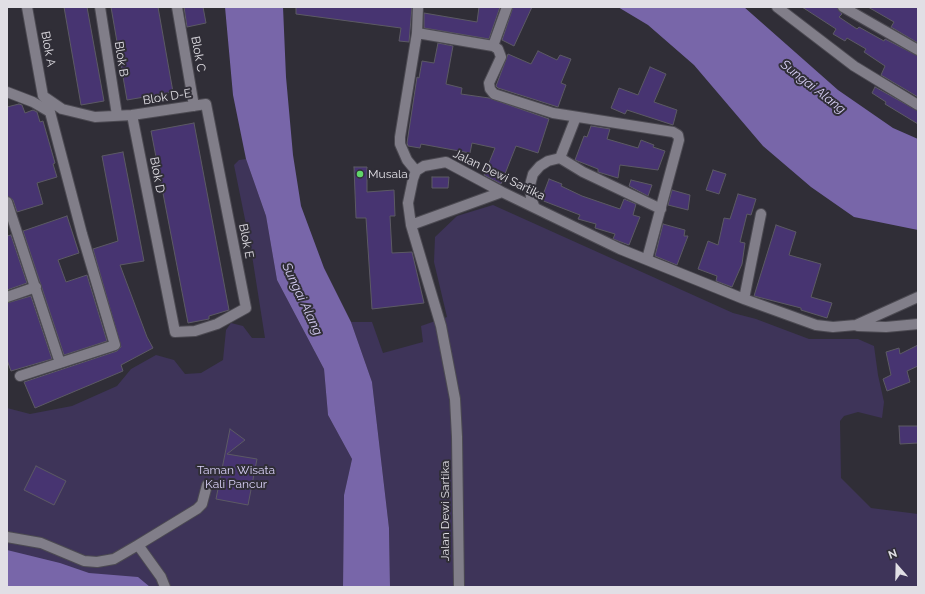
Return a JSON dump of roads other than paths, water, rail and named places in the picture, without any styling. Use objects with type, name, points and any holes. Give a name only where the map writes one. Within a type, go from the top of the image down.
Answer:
[{"type":"street","name":"Blok A","points":[[27,7],[42,96],[62,109],[95,116],[117,115]]},
{"type":"street","name":"Blok B","points":[[100,7],[117,115]]},
{"type":"street","name":"Blok C","points":[[177,7],[194,106]]},
{"type":"street","points":[[416,171],[407,160],[400,144],[400,137],[417,33],[418,7]]},
{"type":"street","points":[[492,46],[507,7]]},
{"type":"street","points":[[777,7],[854,66],[918,105]]},
{"type":"street","points":[[843,7],[918,50]]},
{"type":"street","points":[[417,33],[492,46],[500,52],[500,57],[489,83],[491,92],[553,113],[673,132],[678,135],[679,140],[647,259]]},
{"type":"street","points":[[7,92],[33,102],[50,112],[80,227],[115,345],[20,376]]},
{"type":"street","name":"Blok D-E","points":[[132,115],[206,104]]},
{"type":"street","name":"Blok E","points":[[175,332],[195,330],[217,324],[246,308],[206,104]]},
{"type":"street","points":[[117,115],[132,115]]},
{"type":"street","name":"Blok D","points":[[132,115],[175,332]]},
{"type":"street","points":[[560,158],[576,117]]},
{"type":"street","points":[[535,208],[531,198],[530,185],[533,174],[540,166],[548,161],[560,158],[584,172],[661,209]]},
{"type":"street","name":"Jalan Dewi Sartika","points":[[459,587],[455,399],[441,326],[411,225],[408,203],[409,192],[416,171],[424,166],[446,162],[598,240],[744,299],[816,325],[833,327],[856,325],[918,297]]},
{"type":"street","points":[[411,225],[502,192]]},
{"type":"street","points":[[7,202],[25,260],[36,286],[60,363]]},
{"type":"street","points":[[744,299],[761,214]]},
{"type":"street","points":[[7,297],[36,286]]},
{"type":"street","points":[[856,325],[886,327],[918,324]]},
{"type":"street","points":[[7,537],[41,543],[84,561],[98,562],[114,559],[197,509],[202,504],[207,484]]},
{"type":"street","points":[[138,545],[161,576],[165,587]]},
{"type":"water","name":"Sungai Alang","points":[[225,7],[283,7],[286,77],[293,155],[301,206],[324,268],[351,322],[372,382],[389,528],[390,587],[343,587],[344,495],[352,459],[328,415],[324,369],[277,280],[266,216],[246,159],[233,95]]},
{"type":"water","name":"Sungai Alang","points":[[618,7],[744,7],[838,90],[893,128],[918,139],[918,230],[854,217],[811,187],[763,146],[694,65],[648,25]]},
{"type":"water","points":[[7,550],[60,563],[89,573],[138,577],[150,587],[7,587]]},
{"type":"place","name":"Musala","points":[[360,174]]},
{"type":"park label","name":"Taman Wisata Kali Pancur","points":[[236,477]]}]
